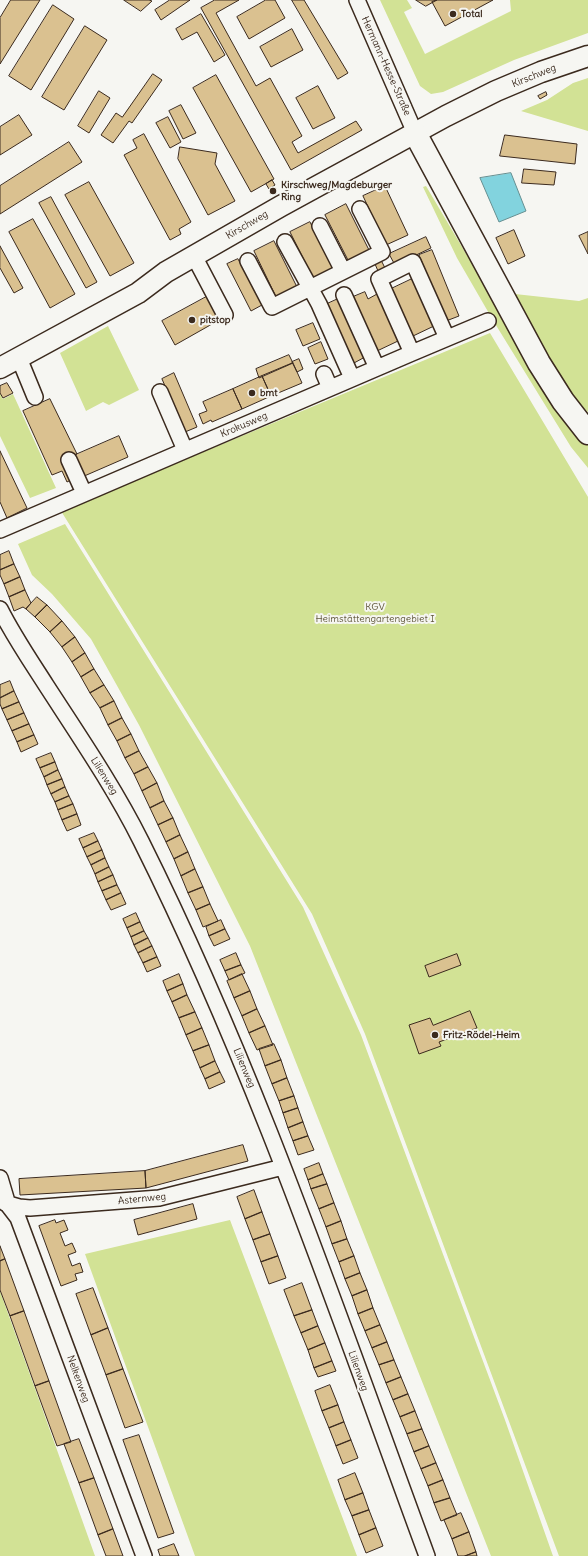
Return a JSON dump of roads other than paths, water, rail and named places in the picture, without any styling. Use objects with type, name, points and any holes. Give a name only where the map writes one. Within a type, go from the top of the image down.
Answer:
[{"type":"highway","points":[[415,133],[539,363],[563,401],[588,433]]},
{"type":"highway","points":[[563,401],[588,422]]},
{"type":"main road","name":"Kirschweg","points":[[0,368],[138,293],[166,272],[415,133],[496,91],[541,72],[588,56]]},
{"type":"street","name":"Hermann-Hesse-Straße","points":[[357,0],[415,133]]},
{"type":"street","points":[[248,261],[272,307],[382,252],[360,209]]},
{"type":"street","points":[[320,226],[343,271]]},
{"type":"street","points":[[285,242],[319,304],[352,378]]},
{"type":"street","points":[[194,256],[225,315]]},
{"type":"street","points":[[412,353],[379,279],[413,262],[447,338]]},
{"type":"street","points":[[344,295],[377,368]]},
{"type":"street","name":"Krokusweg","points":[[0,530],[286,405],[488,321]]},
{"type":"street","points":[[19,358],[35,398]]},
{"type":"street","points":[[324,374],[330,388]]},
{"type":"street","points":[[160,392],[185,450]]},
{"type":"street","points":[[69,460],[84,493]]},
{"type":"street","name":"Lilienweg","points":[[0,609],[14,636],[107,779],[141,841],[198,962],[261,1110],[283,1167],[427,1556]]},
{"type":"street","name":"Asternweg","points":[[4,1202],[30,1208],[151,1200],[176,1195],[283,1167]]},
{"type":"street","name":"Nelkenweg","points":[[0,1178],[4,1202],[18,1218],[144,1556]]},
{"type":"water","points":[[511,173],[526,211],[499,222],[480,178]]},
{"type":"place","name":"Total","points":[[453,14]]},
{"type":"place","name":"Kirschweg/Magdeburger Ring","points":[[273,191]]},
{"type":"place","name":"pitstop","points":[[192,320]]},
{"type":"place","name":"bmt","points":[[252,393]]},
{"type":"place","name":"Fritz-Rödel-Heim","points":[[435,1035]]},
{"type":"park label","name":"KGV Heimstättengartengebiet I","points":[[375,612]]}]
